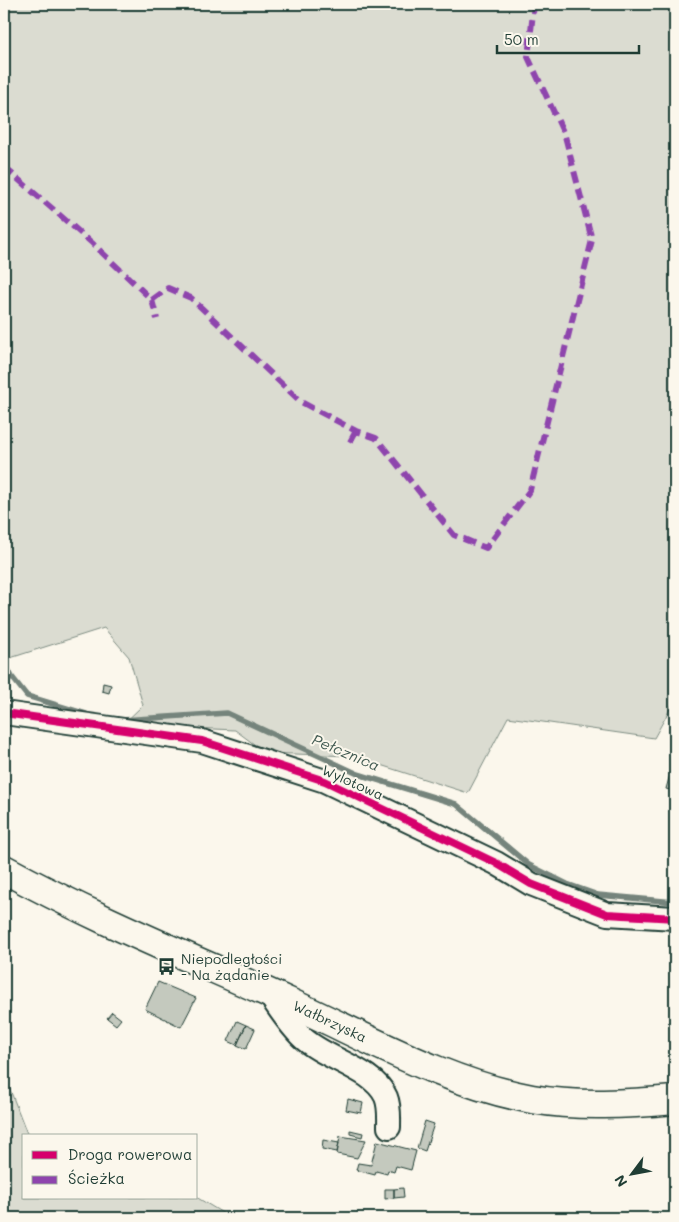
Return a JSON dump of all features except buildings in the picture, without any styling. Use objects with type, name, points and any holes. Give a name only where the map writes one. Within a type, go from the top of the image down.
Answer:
[{"type":"main road","name":"Wałbrzyska","points":[[4,869],[61,900],[411,1058],[489,1088],[532,1099],[563,1102],[675,1100]]},
{"type":"street","name":"Wylotowa","points":[[4,713],[202,741],[325,781],[496,863],[531,884],[607,914],[675,918]]},
{"type":"street","points":[[268,993],[303,1039],[335,1060],[370,1078],[386,1096],[389,1110],[389,1128]]},
{"type":"shaded area","points":[[4,4],[675,4],[675,700],[654,738],[508,717],[468,793],[352,756],[266,753],[235,730],[172,727],[117,730],[143,705],[129,657],[104,628],[4,660]]},
{"type":"shaded area","points":[[4,1074],[27,1134],[22,1134],[22,1200],[198,1200],[198,1198],[231,1218],[4,1218]]},
{"type":"waterway","name":"Pełcznica","points":[[4,661],[12,677],[27,696],[86,714]]},
{"type":"waterway","name":"Pełcznica","points":[[122,720],[227,713],[358,774],[456,804],[529,865],[567,884],[598,895],[675,902]]},
{"type":"marked path","points":[[152,300],[168,288],[191,298],[301,402],[356,431],[376,438],[454,535],[486,548],[530,490],[592,240],[565,136],[528,57],[534,4]]},
{"type":"marked path","points":[[4,167],[92,243],[152,300],[157,319]]},
{"type":"marked path","points":[[350,442],[356,431]]},
{"type":"cycle path","points":[[4,713],[202,741],[325,781],[496,863],[531,884],[607,914],[675,918]]},
{"type":"place","name":"Niepodległości - Na żądanie","points":[[167,966]]}]
